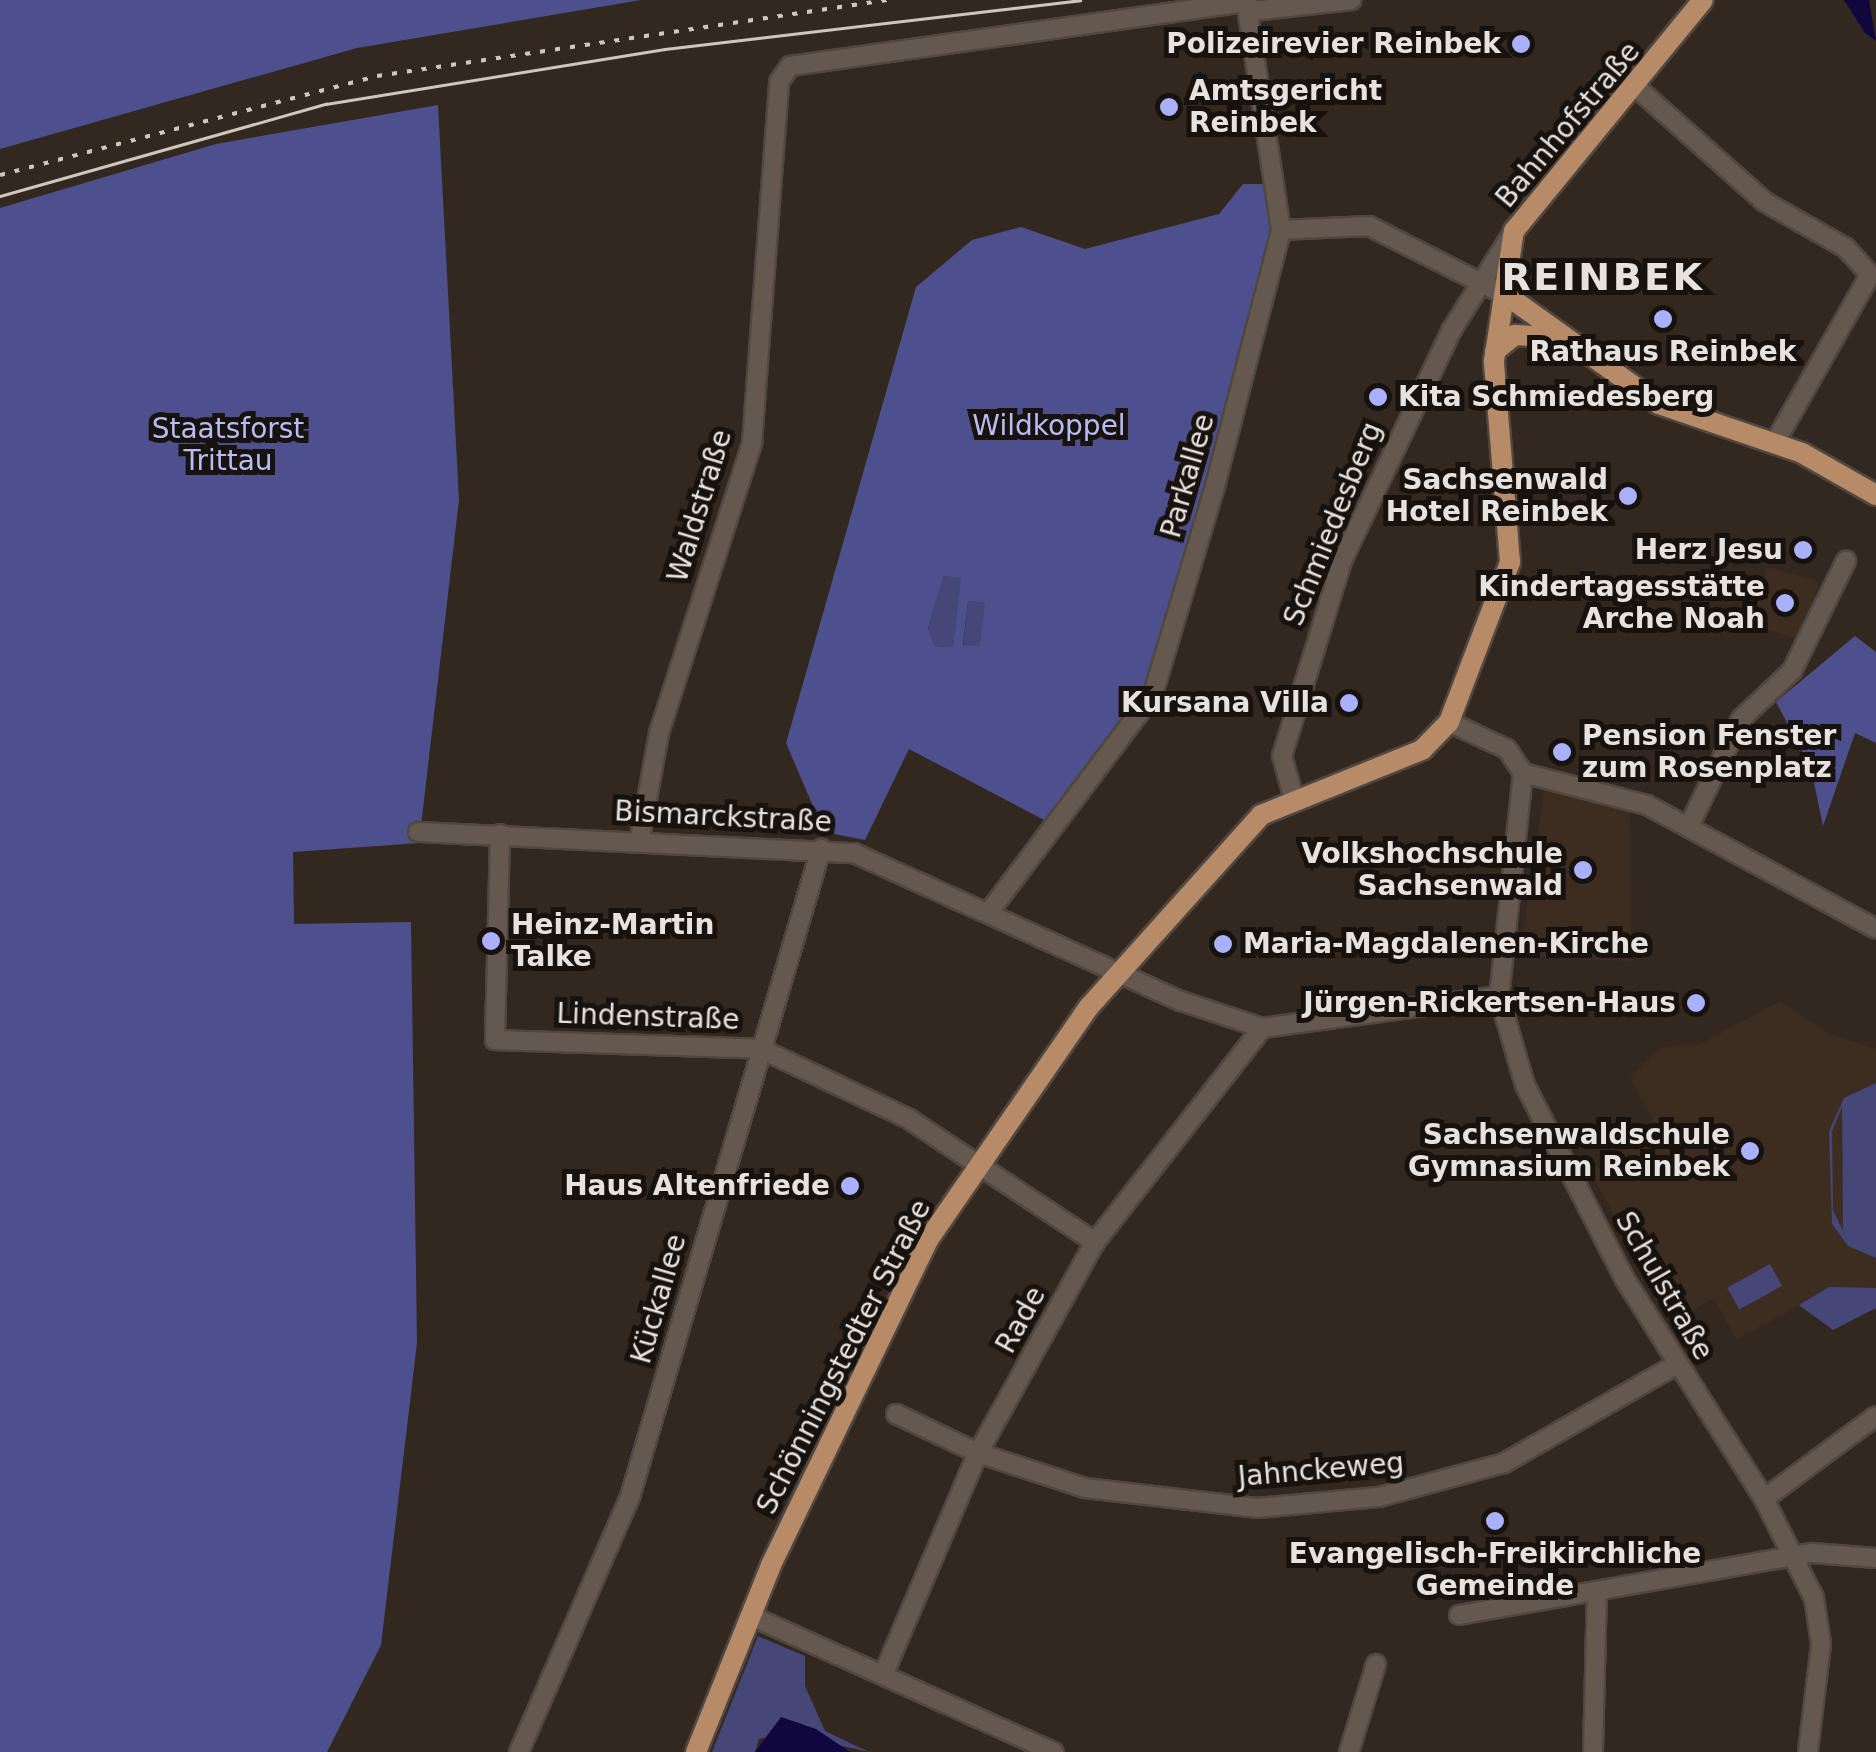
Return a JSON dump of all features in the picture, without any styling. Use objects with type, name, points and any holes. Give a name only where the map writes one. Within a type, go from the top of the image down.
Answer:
[{"type":"main road","name":"Bahnhofstraße","points":[[1449,722],[1506,578],[1495,350],[1509,297],[1514,231],[1637,88],[1704,0]]},
{"type":"main road","points":[[1509,297],[1549,334],[1659,404],[1774,444],[1876,495]]},
{"type":"main road","points":[[1503,323],[1549,334]]},
{"type":"main road","points":[[1495,350],[1515,335],[1549,334]]},
{"type":"main road","name":"Schönningstedter Straße","points":[[696,1752],[751,1616],[888,1317],[976,1164],[1119,970],[1246,828],[1294,799],[1422,750],[1449,722]]},
{"type":"street","points":[[869,37],[884,53],[1246,1],[1253,11],[1351,0]]},
{"type":"street","name":"Parkallee","points":[[989,912],[1153,694],[1281,230],[1246,1]]},
{"type":"street","name":"Waldstraße","points":[[640,838],[659,733],[752,443],[779,82],[790,66],[884,53]]},
{"type":"street","points":[[1637,88],[1765,202],[1846,248],[1870,275],[1774,444]]},
{"type":"street","points":[[1281,230],[1369,226],[1475,287],[1509,297]]},
{"type":"street","name":"Schmiedesberg","points":[[1294,799],[1282,756],[1318,630],[1369,493],[1475,287],[1514,231]]},
{"type":"street","points":[[1690,824],[1741,719],[1792,671],[1846,561]]},
{"type":"street","points":[[1449,722],[1507,748],[1524,773],[1620,794],[1690,824],[1876,929]]},
{"type":"street","name":"Schulstraße","points":[[1524,773],[1499,996],[1524,1085],[1676,1365],[1797,1556],[1821,1620],[1808,1752]]},
{"type":"street","name":"Bismarckstraße","points":[[418,832],[640,838],[854,853],[1119,970],[1262,1028]]},
{"type":"street","name":"Lindenstraße","points":[[500,834],[495,1040],[761,1049],[859,1092],[1095,1242]]},
{"type":"street","name":"Kückallee","points":[[518,1752],[630,1497],[821,849]]},
{"type":"street","points":[[1262,1028],[1499,996]]},
{"type":"street","name":"Rade","points":[[884,1673],[978,1454],[1095,1242],[1262,1028]]},
{"type":"street","name":"Jahnckeweg","points":[[896,1414],[978,1454],[1085,1488],[1188,1504],[1379,1497],[1504,1463],[1676,1365]]},
{"type":"street","points":[[1764,1499],[1876,1416]]},
{"type":"street","points":[[1459,1615],[1797,1556],[1876,1558]]},
{"type":"street","points":[[1593,1752],[1597,1591]]},
{"type":"street","points":[[751,1616],[1054,1752]]},
{"type":"street","points":[[1349,1752],[1376,1664]]},
{"type":"shaded area","points":[[1844,0],[1869,0],[1876,41],[1865,33]]},
{"type":"shaded area","name":"Kindertagesstätte Arche Noah","points":[[1767,567],[1819,581],[1803,640],[1751,626]]},
{"type":"shaded area","points":[[942,576],[962,577],[953,647],[933,646],[928,628]]},
{"type":"shaded area","points":[[968,601],[986,603],[981,647],[963,645]]},
{"type":"shaded area","name":"Volkshochschule Sachsenwald","points":[[1545,785],[1630,808],[1631,961],[1520,956]]},
{"type":"shaded area","name":"Sachsenwaldschule Gymnasium Reinbek","points":[[1780,1001],[1829,1034],[1876,1049],[1876,1308],[1833,1330],[1799,1306],[1736,1339],[1714,1298],[1674,1322],[1589,1170],[1659,1132],[1630,1077],[1661,1048],[1701,1044]]},
{"type":"shaded area","points":[[1876,1083],[1876,1258],[1848,1246],[1832,1224],[1829,1131],[1844,1098]],"holes":[[[1842,1107],[1843,1230],[1847,1239],[1833,1210],[1832,1131]]]},
{"type":"shaded area","points":[[1770,1264],[1782,1286],[1739,1310],[1727,1288]]},
{"type":"shaded area","points":[[1829,1287],[1876,1288],[1876,1308],[1833,1330],[1799,1305]]},
{"type":"shaded area","points":[[758,1636],[805,1656],[805,1686],[825,1731],[869,1752],[830,1743],[815,1729],[759,1739],[755,1752],[712,1752]]},
{"type":"shaded area","points":[[781,1717],[816,1729],[850,1752],[755,1752]]},
{"type":"green space","points":[[0,0],[641,0],[357,48],[0,149]]},
{"type":"green space","name":"Staatsforst Trittau","points":[[438,105],[459,500],[419,843],[293,852],[294,924],[411,922],[417,1343],[381,1645],[327,1752],[0,1752],[0,208],[216,144]]},
{"type":"green space","name":"Wildkoppel","points":[[1243,184],[1265,184],[1272,241],[1146,690],[1048,822],[909,749],[865,840],[824,832],[786,743],[916,287],[972,240],[1021,227],[1085,249],[1219,214]],"holes":[[[943,576],[961,578],[953,647],[934,646],[928,628]],[[968,601],[985,603],[980,646],[963,645]]]},
{"type":"green space","points":[[1855,636],[1876,652],[1876,743],[1855,733],[1823,826],[1811,768],[1776,702]]},
{"type":"tram line","points":[[0,196],[326,104],[665,49],[1080,0]]},
{"type":"railway","points":[[0,175],[377,76],[887,0]]},
{"type":"place","name":"Polizeirevier Reinbek","points":[[1521,44]]},
{"type":"place","name":"Amtsgericht Reinbek","points":[[1169,107]]},
{"type":"place","name":"Rathaus Reinbek","points":[[1663,319]]},
{"type":"place","name":"Kita Schmiedesberg","points":[[1378,397]]},
{"type":"place","name":"Sachsenwald Hotel Reinbek","points":[[1628,496]]},
{"type":"place","name":"Herz Jesu","points":[[1803,550]]},
{"type":"place","name":"Kindertagesstätte Arche Noah","points":[[1785,603]]},
{"type":"place","name":"Kursana Villa","points":[[1349,703]]},
{"type":"place","name":"Pension Fenster zum Rosenplatz","points":[[1562,752]]},
{"type":"place","name":"Volkshochschule Sachsenwald","points":[[1583,870]]},
{"type":"place","name":"Heinz-Martin Talke","points":[[491,941]]},
{"type":"place","name":"Maria-Magdalenen-Kirche","points":[[1223,944]]},
{"type":"place","name":"Jürgen-Rickertsen-Haus","points":[[1696,1003]]},
{"type":"place","name":"Sachsenwaldschule Gymnasium Reinbek","points":[[1750,1151]]},
{"type":"place","name":"Haus Altenfriede","points":[[850,1186]]},
{"type":"place","name":"Evangelisch-Freikirchliche Gemeinde","points":[[1495,1521]]},
{"type":"district","name":"REINBEK","points":[[1603,278]]}]
